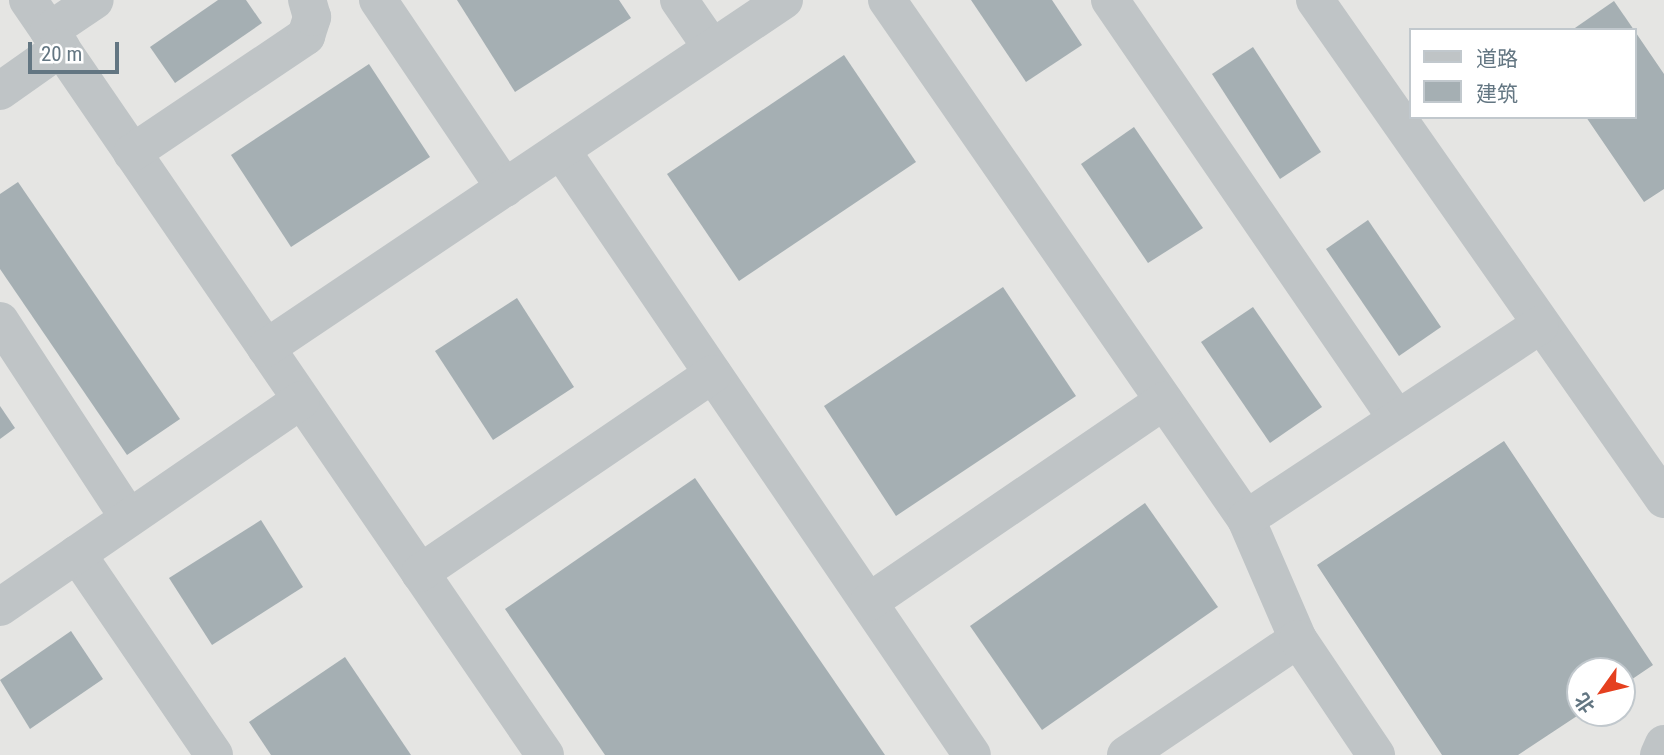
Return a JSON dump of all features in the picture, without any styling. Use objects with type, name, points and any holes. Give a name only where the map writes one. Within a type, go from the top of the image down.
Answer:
[{"type":"lane","points":[[0,91],[46,26],[95,0]]},
{"type":"lane","points":[[132,153],[306,36],[312,17],[307,0]]},
{"type":"lane","points":[[378,0],[505,188]]},
{"type":"lane","points":[[679,0],[712,48]]},
{"type":"lane","points":[[266,348],[784,0]]},
{"type":"lane","points":[[887,0],[1246,519],[1298,639],[1376,755]]},
{"type":"lane","points":[[1110,0],[1397,419]]},
{"type":"lane","points":[[1315,0],[1664,502]]},
{"type":"lane","points":[[46,26],[545,755]]},
{"type":"lane","points":[[561,150],[972,755]]},
{"type":"lane","points":[[0,321],[129,518]]},
{"type":"lane","points":[[1246,519],[1540,325]]},
{"type":"lane","points":[[421,573],[713,374]]},
{"type":"lane","points":[[0,607],[301,400]]},
{"type":"lane","points":[[869,602],[1164,401]]},
{"type":"lane","points":[[77,554],[214,755]]},
{"type":"lane","points":[[1126,755],[1298,639]]},
{"type":"lane","points":[[1659,755],[1664,744]]},
{"type":"shaded area","points":[[0,0],[1664,0],[1664,755],[0,755]]},
{"type":"building","points":[[218,0],[246,0],[262,23],[175,83],[150,47]]},
{"type":"building","points":[[457,0],[619,0],[631,18],[515,92]]},
{"type":"building","points":[[971,0],[1052,0],[1082,45],[1026,82]]},
{"type":"building","points":[[1614,1],[1633,28],[1575,28]]},
{"type":"building","points":[[1636,33],[1664,74],[1664,189],[1644,202],[1587,119],[1636,119]]},
{"type":"building","points":[[1253,47],[1321,152],[1280,179],[1212,74]]},
{"type":"building","points":[[844,55],[916,162],[739,281],[667,174]]},
{"type":"building","points":[[369,64],[430,157],[291,247],[231,155]]},
{"type":"building","points":[[1134,127],[1203,228],[1148,263],[1081,164]]},
{"type":"building","points":[[18,182],[180,419],[127,455],[0,269],[0,194]]},
{"type":"building","points":[[1368,220],[1441,327],[1399,356],[1326,249]]},
{"type":"building","points":[[1003,287],[1076,396],[896,516],[824,406]]},
{"type":"building","points":[[517,298],[574,387],[493,440],[435,351]]},
{"type":"building","points":[[1253,307],[1322,407],[1270,443],[1201,342]]},
{"type":"building","points":[[0,406],[15,428],[0,439]]},
{"type":"building","points":[[1504,441],[1653,665],[1636,677],[1636,657],[1566,657],[1566,723],[1518,755],[1442,755],[1317,565]]},
{"type":"building","points":[[695,478],[885,755],[605,755],[505,609]]},
{"type":"building","points":[[1145,503],[1218,607],[1042,730],[970,626]]},
{"type":"building","points":[[261,520],[303,587],[212,645],[169,578]]},
{"type":"building","points":[[71,631],[103,679],[30,729],[0,680]]},
{"type":"building","points":[[345,657],[411,755],[271,755],[249,722]]}]
